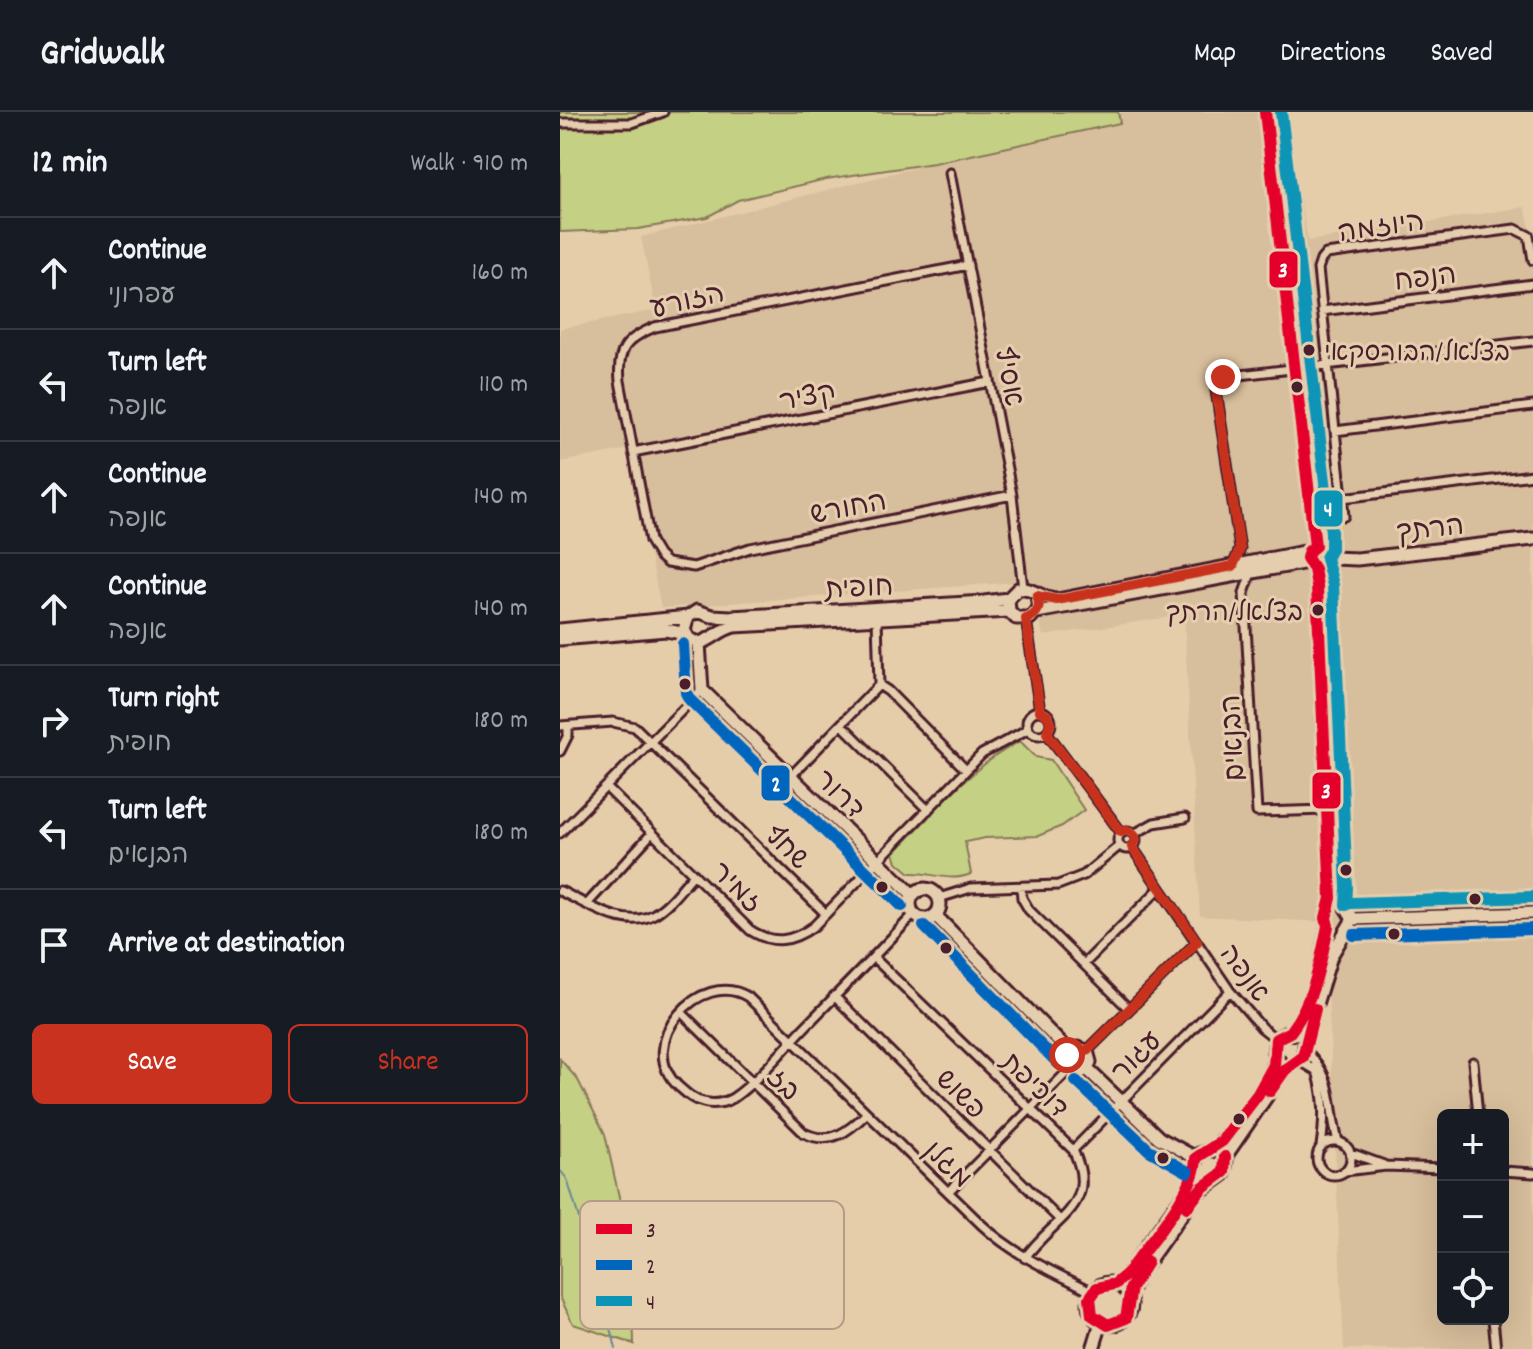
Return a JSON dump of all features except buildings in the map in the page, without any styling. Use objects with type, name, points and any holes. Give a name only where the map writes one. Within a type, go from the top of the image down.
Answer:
[{"type":"street","points":[[560,123],[632,123],[663,112]]},
{"type":"street","points":[[1265,112],[1300,368]]},
{"type":"street","points":[[1274,112],[1300,368],[1317,586],[1331,889],[1326,918],[1328,926],[1308,1002],[1301,1018],[1290,1032],[1276,1039],[1273,1048],[1282,1063],[1300,1054]]},
{"type":"street","name":"אסיף","points":[[950,173],[1012,495],[1023,588]]},
{"type":"street","name":"היוזמה","points":[[1344,516],[1318,269],[1321,260],[1326,254],[1515,229],[1529,236],[1533,260]]},
{"type":"street","name":"הזורע","points":[[694,567],[667,563],[653,548],[618,362],[626,345],[643,332],[670,324],[968,265]]},
{"type":"street","name":"הנפח","points":[[1322,311],[1533,284]]},
{"type":"street","points":[[1252,567],[1240,549],[1215,384],[1223,377],[1533,341]]},
{"type":"street","name":"קציר","points":[[633,452],[990,382]]},
{"type":"street","points":[[1335,431],[1533,406]]},
{"type":"street","points":[[1342,498],[1533,475]]},
{"type":"street","name":"החורש","points":[[694,567],[750,548],[1012,495]]},
{"type":"street","name":"הרתך","points":[[1314,555],[1320,571],[1330,563],[1533,539]]},
{"type":"street","points":[[1233,566],[1240,549]]},
{"type":"street","points":[[1040,711],[1032,616],[1039,604],[1031,590],[1023,588],[1014,591],[1009,605],[1016,618],[1032,616],[1227,577],[1252,567],[1332,552],[1326,602],[1336,856],[1338,879],[1346,908],[1353,919]]},
{"type":"street","points":[[1037,596],[1057,600],[1233,566],[1252,567]]},
{"type":"street","name":"הבנאים","points":[[1252,567],[1244,593],[1257,812],[1326,810]]},
{"type":"street","points":[[1227,577],[1244,593]]},
{"type":"street","name":"חופית","points":[[712,616],[954,604],[1009,605]]},
{"type":"street","name":"חופית","points":[[715,633],[734,626],[877,618],[1009,605]]},
{"type":"street","points":[[560,630],[688,617],[697,611],[712,616],[716,624],[715,633],[710,639],[699,643]]},
{"type":"street","points":[[686,634],[684,625],[688,617]]},
{"type":"street","points":[[790,777],[879,685],[877,618]]},
{"type":"street","points":[[560,639],[666,630],[686,634],[699,643]]},
{"type":"street","points":[[560,833],[702,690],[699,643]]},
{"type":"street","points":[[879,685],[966,770]]},
{"type":"street","name":"דרור","points":[[702,690],[913,895]]},
{"type":"street","points":[[1040,711],[1050,718],[1051,726],[1047,733],[1036,735],[1028,729],[1027,722],[1030,715],[1040,711]]},
{"type":"street","name":"שחף","points":[[564,726],[622,722],[635,727],[826,914]]},
{"type":"street","points":[[842,725],[928,810]]},
{"type":"street","points":[[560,751],[568,735],[564,726]]},
{"type":"street","name":"זמיר","points":[[606,787],[750,930],[763,938],[783,941],[798,936],[826,914],[991,747],[1028,729]]},
{"type":"street","points":[[1047,733],[1121,832]]},
{"type":"street","points":[[1134,834],[1154,823],[1185,818]]},
{"type":"street","points":[[1127,830],[1134,834],[1136,840],[1132,847],[1119,846],[1117,839],[1121,832],[1127,830]]},
{"type":"street","points":[[588,903],[652,833]]},
{"type":"street","points":[[939,898],[971,888],[1045,887],[1070,881],[1098,865],[1119,846]]},
{"type":"street","name":"אנפה","points":[[1132,847],[1230,991],[1262,1028],[1276,1039]]},
{"type":"street","points":[[560,891],[607,913],[631,920],[644,919],[666,904],[694,874]]},
{"type":"street","points":[[1021,887],[1022,898],[1029,910],[1129,1009]]},
{"type":"street","points":[[927,889],[939,898],[939,909],[935,915],[924,919],[914,914],[910,905],[913,895],[919,890],[927,889]]},
{"type":"street","points":[[1084,964],[1159,889]]},
{"type":"street","points":[[1329,911],[1336,906],[1346,908]]},
{"type":"street","points":[[1353,919],[1533,913]]},
{"type":"street","points":[[682,1013],[663,1040],[662,1053],[667,1072],[681,1089],[696,1100],[719,1103],[734,1097],[914,914]]},
{"type":"street","points":[[935,915],[1069,1052]]},
{"type":"street","points":[[1328,926],[1335,932],[1343,932],[1350,928],[1353,919]]},
{"type":"street","points":[[1225,1157],[1252,1115],[1300,1054],[1331,956],[1343,932]]},
{"type":"street","points":[[1087,1051],[1197,942]]},
{"type":"street","name":"דוכיפת","points":[[874,958],[1073,1150],[1081,1166],[1083,1189],[1074,1205],[1025,1258]]},
{"type":"street","name":"מגלן","points":[[682,1013],[703,995],[731,989],[748,997],[997,1239],[1025,1258],[1093,1292]]},
{"type":"street","name":"עגור","points":[[1073,1150],[1230,991]]},
{"type":"street","name":"פשוש","points":[[834,996],[1060,1220]]},
{"type":"street","name":"בז","points":[[682,1013],[797,1127],[812,1137],[838,1136],[847,1132],[867,1113]]},
{"type":"street","points":[[1290,1032],[1300,1036],[1300,1054],[1317,1071],[1321,1086],[1325,1121],[1317,1156],[1322,1171],[1332,1175],[1386,1166],[1437,1168]]},
{"type":"street","points":[[1087,1051],[1078,1048],[1069,1052],[1066,1058],[1070,1069],[1076,1072],[1087,1069]]},
{"type":"street","points":[[1087,1051],[1090,1062],[1087,1069]]},
{"type":"street","points":[[1300,1054],[1323,1070],[1329,1085],[1331,1118],[1338,1141],[1351,1153],[1386,1166]]},
{"type":"street","points":[[1213,1149],[1225,1157],[1227,1166],[1224,1174],[1211,1181],[1188,1205],[1139,1274],[1129,1295],[1130,1306],[1126,1317],[1114,1324],[1101,1323],[1090,1310],[1093,1292],[1103,1285],[1115,1284],[1138,1260],[1188,1189],[1196,1171],[1196,1158],[1203,1151],[1213,1149],[1228,1134],[1268,1077],[1276,1057]]},
{"type":"street","points":[[1473,1062],[1477,1109]]},
{"type":"street","points":[[948,1192],[1070,1069]]},
{"type":"street","points":[[1087,1069],[1159,1138],[1196,1158]]},
{"type":"street","points":[[1321,1146],[1326,1142],[1338,1141]]},
{"type":"street","points":[[1345,1171],[1350,1164],[1351,1153]]},
{"type":"street","points":[[1196,1171],[1200,1177],[1211,1181]]},
{"type":"street","points":[[1509,1171],[1533,1173]]},
{"type":"street","points":[[1115,1284],[1129,1295]]},
{"type":"street","points":[[1093,1349],[1101,1323]]},
{"type":"street","points":[[1494,1325],[1496,1349]]},
{"type":"shaded area","points":[[1118,112],[1285,112],[1308,241],[1525,207],[1533,238],[1533,1349],[1344,1349],[1325,922],[1200,916],[1184,615],[1043,636],[1032,581],[661,608],[629,449],[560,462],[560,329],[656,310],[641,237],[934,163],[1120,123]]},
{"type":"green space","points":[[560,112],[1118,112],[1120,123],[934,163],[826,179],[738,200],[707,217],[638,229],[560,232]]},
{"type":"green space","points":[[1020,741],[1036,757],[1051,760],[1084,810],[1062,826],[1038,836],[965,842],[971,874],[948,877],[910,873],[897,862],[894,853],[953,792],[985,764]]},
{"type":"green space","points":[[560,1059],[578,1080],[605,1134],[620,1201],[580,1201],[580,1326],[573,1324],[560,1297]]},
{"type":"green space","points":[[588,1329],[634,1329],[634,1344]]},
{"type":"waterway","points":[[560,1170],[567,1179],[580,1221]]},
{"type":"waterway","points":[[611,1329],[616,1349]]},
{"type":"transit line","name":"3","points":[[1265,112],[1315,546]]},
{"type":"transit line","name":"4","points":[[1281,112],[1331,532],[1331,549],[1326,558],[1333,585],[1346,905]]},
{"type":"transit line","name":"3","points":[[1290,1032],[1305,1008],[1315,982],[1331,898],[1317,586],[1314,569],[1307,558],[1315,546]]},
{"type":"transit line","name":"2","points":[[683,644],[686,693],[690,700],[902,906]]},
{"type":"transit line","name":"4","points":[[1352,903],[1532,897]]},
{"type":"transit line","name":"2","points":[[924,926],[1058,1063]]},
{"type":"transit line","name":"2","points":[[1354,935],[1533,929]]},
{"type":"transit line","name":"3","points":[[1270,1091],[1284,1071],[1303,1057],[1315,1009]]},
{"type":"transit line","name":"3","points":[[1115,1284],[1127,1274],[1179,1202],[1194,1172],[1196,1158],[1222,1141],[1258,1094],[1274,1065],[1276,1039],[1290,1032]]},
{"type":"transit line","name":"2","points":[[1076,1081],[1149,1150],[1188,1172]]},
{"type":"transit line","name":"3","points":[[1187,1207],[1202,1188],[1224,1172],[1225,1157]]},
{"type":"transit line","name":"3","points":[[1115,1284],[1097,1288],[1090,1298],[1092,1315],[1108,1325],[1126,1318],[1131,1288],[1147,1262]]},
{"type":"place","name":"בצלאל/הבורסקאי","points":[[1309,350]]},
{"type":"place","name":"בצלאל/הרתך","points":[[1318,610]]},
{"type":"route","points":[[1067,1055],[1075,1048],[1087,1051],[1197,942],[1132,847],[1136,843],[1134,834],[1127,830],[1121,832],[1047,733],[1051,722],[1040,711],[1026,619],[1039,608],[1037,596],[1057,600],[1233,566],[1240,549],[1215,384],[1223,377]]}]
